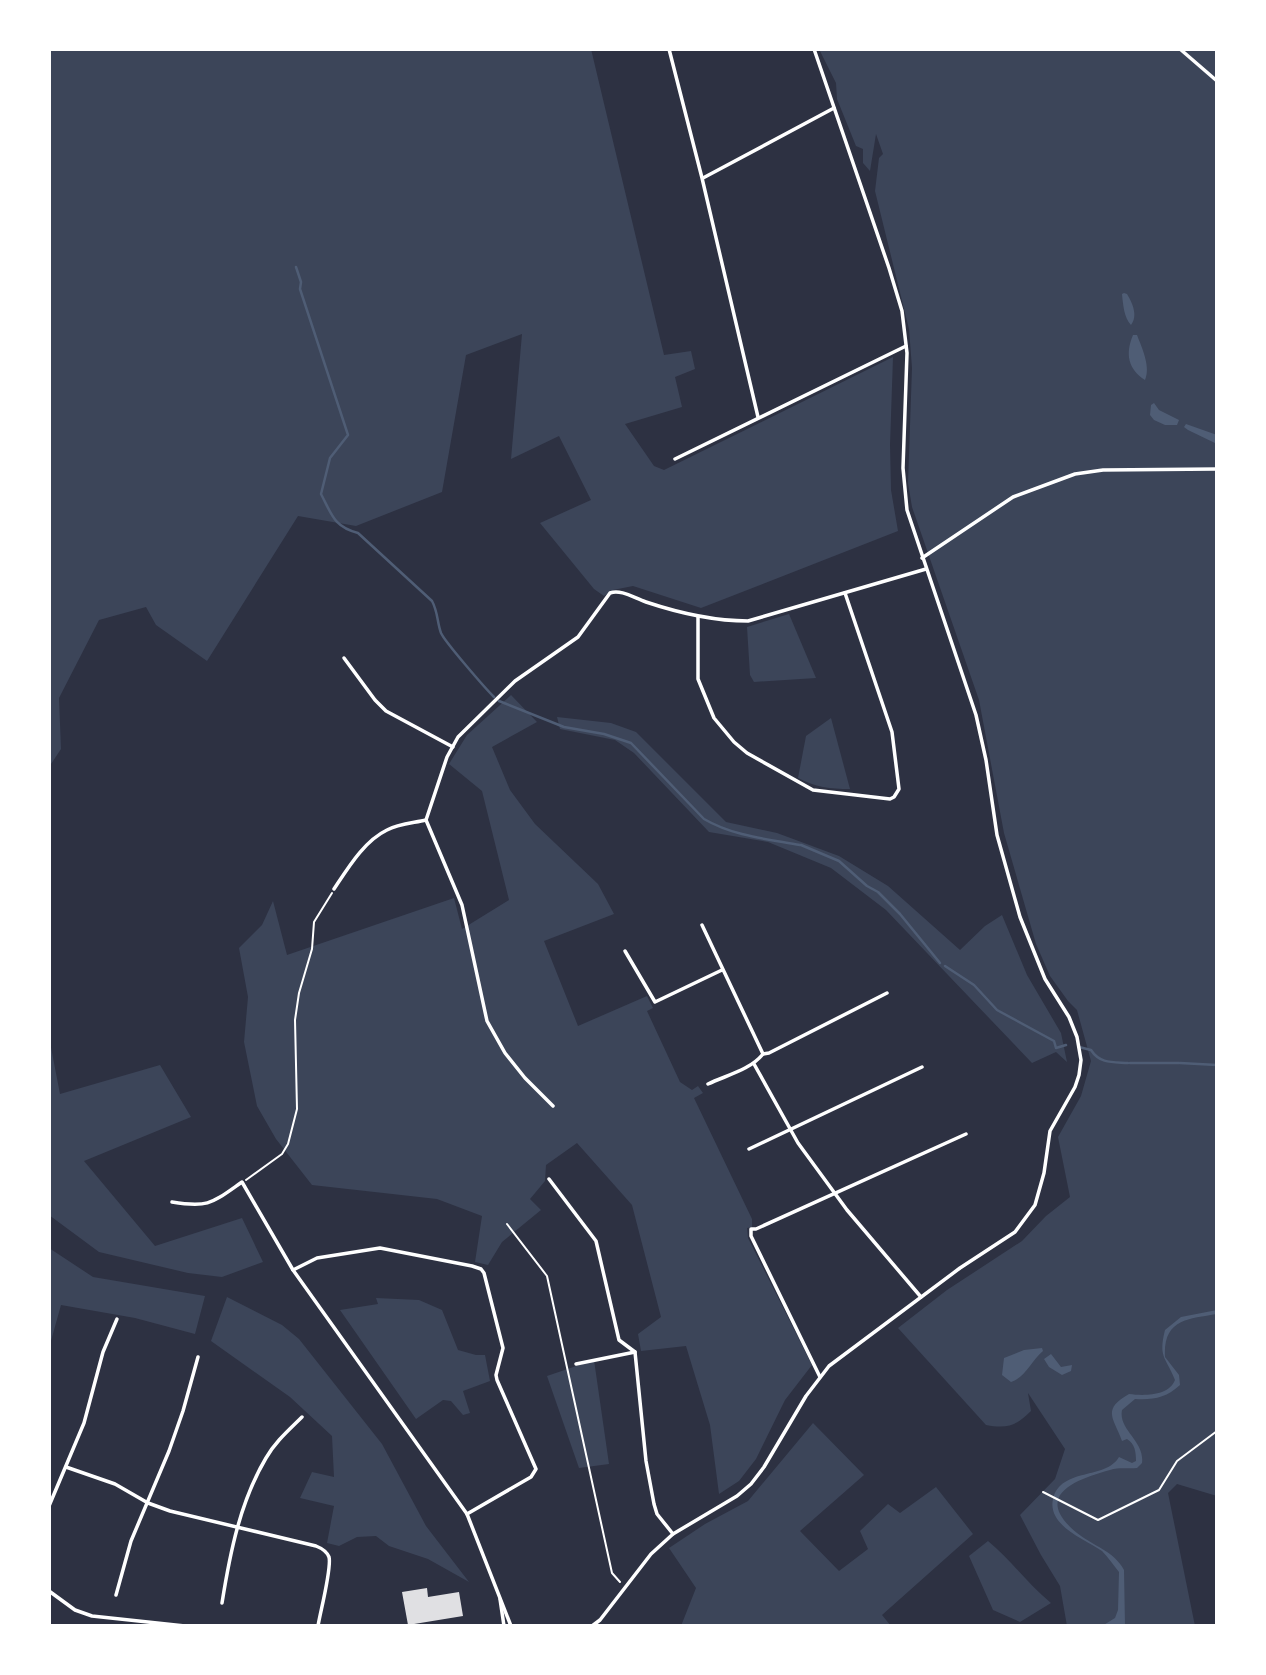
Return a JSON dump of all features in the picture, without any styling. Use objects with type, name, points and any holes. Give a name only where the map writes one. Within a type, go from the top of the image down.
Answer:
[{"type":"street","points":[[669,49],[758,417]]},
{"type":"street","points":[[592,1626],[600,1620],[652,1554],[673,1534],[737,1496],[751,1484],[820,1377],[841,1356],[1015,1232],[1030,1214],[1040,1192],[1050,1131],[1075,1087],[1081,1060],[1077,1037],[1069,1017],[1045,979],[1020,918],[997,835],[976,715],[907,510],[903,468],[907,380],[902,311],[814,49]]},
{"type":"street","points":[[1180,49],[1217,81]]},
{"type":"street","points":[[702,178],[834,108]]},
{"type":"street","points":[[675,459],[906,346]]},
{"type":"street","points":[[922,558],[1013,497],[1075,474],[1103,470],[1217,468]]},
{"type":"street","points":[[553,1106],[505,1053],[487,1021],[462,905],[426,820],[458,737],[505,691],[578,637],[606,596],[616,591],[698,617],[748,621],[926,569]]},
{"type":"street","points":[[698,617],[698,679],[714,718],[734,742],[747,753],[813,790],[890,799],[899,789],[892,732],[845,593]]},
{"type":"street","points":[[344,658],[386,711],[453,747]]},
{"type":"street","points":[[334,889],[354,859],[378,835],[388,829],[426,820]]},
{"type":"street","points":[[702,925],[763,1054]]},
{"type":"street","points":[[625,951],[655,1002],[722,970]]},
{"type":"street","points":[[708,1084],[754,1064],[763,1054],[807,1035],[887,993]]},
{"type":"street","points":[[754,1064],[790,1129],[835,1194],[921,1297]]},
{"type":"street","points":[[749,1149],[922,1067]]},
{"type":"street","points":[[820,1377],[751,1236],[751,1229],[965,1134]]},
{"type":"street","points":[[549,1179],[596,1241],[619,1340],[635,1352],[646,1461],[654,1504],[657,1514],[673,1534]]},
{"type":"street","points":[[172,1202],[199,1206],[213,1202],[242,1182],[293,1270],[467,1514],[511,1626]]},
{"type":"street","points":[[293,1270],[317,1258],[380,1248],[472,1266],[484,1273],[503,1348],[497,1380],[536,1469],[531,1477],[467,1514]]},
{"type":"street","points":[[49,1506],[85,1423],[103,1352],[117,1319]]},
{"type":"street","points":[[576,1364],[635,1352]]},
{"type":"street","points":[[116,1595],[131,1541],[183,1411],[198,1357]]},
{"type":"street","points":[[222,1603],[237,1527],[266,1456],[302,1418]]},
{"type":"street","points":[[66,1467],[115,1484],[148,1503],[185,1516],[324,1550],[329,1557],[329,1568],[317,1626]]},
{"type":"street","points":[[49,1591],[75,1610],[92,1616],[185,1626]]},
{"type":"street","points":[[500,1594],[504,1626]]},
{"type":"path","points":[[242,1182],[282,1154],[288,1144],[297,1109],[295,1020],[299,993],[312,949],[314,922],[334,889]]},
{"type":"path","points":[[508,1224],[547,1276],[612,1573],[620,1582]]},
{"type":"path","points":[[1043,1492],[1098,1520],[1158,1490],[1177,1461],[1217,1431]]},
{"type":"shaded area","points":[[49,49],[591,49],[664,355],[691,351],[695,369],[675,377],[682,407],[625,424],[654,466],[664,470],[893,357],[891,490],[898,531],[701,608],[633,586],[613,590],[604,596],[594,589],[540,523],[591,500],[559,436],[511,459],[522,334],[466,355],[442,492],[356,526],[298,516],[207,661],[156,625],[146,607],[99,620],[59,698],[61,749],[49,767]]},
{"type":"shaded area","points":[[819,49],[1217,49],[1217,1496],[1177,1484],[1168,1493],[1195,1626],[1067,1626],[1060,1586],[1020,1515],[1055,1479],[1065,1449],[1028,1393],[1031,1411],[1021,1420],[1000,1427],[986,1425],[898,1328],[947,1290],[1022,1241],[1046,1216],[1070,1197],[1058,1137],[1081,1096],[1091,1061],[1077,1010],[1050,976],[1036,944],[1004,833],[979,700],[912,507],[908,483],[912,368],[909,329],[875,191],[879,158],[883,154],[876,134],[870,171],[863,163],[863,149],[856,146],[837,99],[836,83]]},
{"type":"shaded area","points":[[1124,293],[1134,310],[1131,325],[1124,311]]},
{"type":"shaded area","points":[[1133,335],[1137,335],[1145,358],[1145,380],[1135,371],[1130,360],[1129,348]]},
{"type":"shaded area","points":[[1154,403],[1159,410],[1179,420],[1177,425],[1165,425],[1154,420],[1150,415],[1151,405]]},
{"type":"shaded area","points":[[1186,424],[1217,435],[1217,444],[1188,430],[1184,427]]},
{"type":"shaded area","points":[[789,614],[816,678],[754,682],[750,675],[747,627]]},
{"type":"shaded area","points":[[511,695],[537,722],[492,747],[510,790],[535,824],[598,884],[614,914],[544,941],[578,1026],[647,996],[653,1008],[647,1011],[680,1082],[692,1090],[698,1086],[703,1093],[694,1098],[752,1219],[752,1227],[747,1228],[748,1238],[812,1365],[785,1400],[756,1459],[739,1481],[719,1494],[710,1425],[686,1346],[641,1351],[638,1334],[661,1317],[632,1205],[577,1143],[546,1165],[545,1181],[530,1199],[541,1210],[502,1242],[488,1265],[475,1262],[482,1216],[437,1199],[312,1185],[276,1139],[257,1106],[244,1042],[248,997],[239,948],[262,925],[273,901],[287,955],[454,898],[462,929],[509,900],[482,791],[449,764],[467,735]]},
{"type":"shaded area","points":[[557,717],[611,723],[636,732],[726,822],[777,833],[839,856],[888,886],[960,950],[985,926],[1002,915],[1027,975],[1061,1033],[1067,1062],[1056,1052],[1032,1063],[886,910],[831,868],[768,842],[709,832],[634,753],[615,740],[560,729]]},
{"type":"shaded area","points":[[831,718],[850,789],[823,787],[798,778],[806,736]]},
{"type":"shaded area","points":[[49,1037],[60,1094],[160,1065],[191,1117],[84,1161],[155,1246],[242,1218],[263,1262],[222,1277],[188,1273],[99,1252],[49,1215]]},
{"type":"shaded area","points":[[49,1248],[93,1277],[205,1296],[195,1334],[135,1318],[61,1305],[49,1348]]},
{"type":"shaded area","points":[[227,1297],[282,1325],[299,1339],[382,1444],[426,1526],[469,1582],[428,1559],[389,1546],[376,1536],[357,1537],[339,1546],[327,1543],[334,1506],[300,1498],[312,1472],[334,1477],[332,1436],[290,1397],[211,1341]]},
{"type":"shaded area","points":[[376,1298],[419,1300],[442,1310],[458,1350],[485,1355],[490,1381],[463,1391],[470,1413],[463,1415],[451,1401],[443,1400],[416,1419],[340,1310],[378,1304]]},
{"type":"shaded area","points":[[1217,1310],[1217,1314],[1179,1323],[1168,1335],[1165,1357],[1179,1375],[1180,1385],[1159,1397],[1135,1399],[1122,1410],[1124,1424],[1140,1448],[1142,1463],[1137,1468],[1113,1469],[1083,1479],[1063,1491],[1058,1499],[1058,1509],[1064,1520],[1083,1538],[1115,1558],[1124,1570],[1125,1626],[1102,1626],[1115,1618],[1118,1610],[1119,1572],[1102,1551],[1061,1524],[1053,1508],[1053,1499],[1065,1482],[1104,1469],[1119,1457],[1132,1463],[1136,1461],[1130,1441],[1122,1441],[1113,1420],[1112,1410],[1129,1394],[1155,1394],[1172,1385],[1175,1380],[1164,1357],[1163,1352],[1165,1330],[1181,1317]]},
{"type":"shaded area","points":[[1042,1348],[1043,1351],[1016,1380],[1011,1382],[1002,1375],[1004,1358],[1024,1350]]},
{"type":"shaded area","points":[[1051,1354],[1061,1367],[1072,1365],[1071,1371],[1062,1375],[1049,1367],[1044,1359]]},
{"type":"shaded area","points":[[594,1360],[609,1464],[579,1468],[547,1376]]},
{"type":"shaded area","points":[[813,1423],[864,1475],[800,1531],[839,1571],[868,1549],[860,1531],[888,1504],[900,1513],[936,1487],[973,1534],[882,1615],[891,1626],[681,1626],[696,1588],[669,1548],[705,1524],[748,1501]]},
{"type":"shaded area","points":[[988,1541],[1051,1603],[1020,1622],[993,1610],[969,1556]]},
{"type":"building","points":[[427,1588],[428,1597],[459,1592],[463,1616],[408,1625],[402,1592]]},
{"type":"waterway","points":[[296,267],[301,282],[300,289],[348,435],[330,458],[321,494],[339,524],[358,533],[432,601],[444,638],[494,697]]},
{"type":"waterway","points":[[499,701],[564,727],[604,734],[631,743],[704,819],[738,833],[800,845]]},
{"type":"waterway","points":[[801,845],[839,861],[867,886],[878,892],[900,914],[940,963]]},
{"type":"waterway","points":[[945,966],[974,985],[997,1010],[1054,1041],[1056,1048],[1066,1045]]},
{"type":"waterway","points":[[1079,1047],[1091,1050],[1103,1060],[1128,1063]]},
{"type":"waterway","points":[[1130,1063],[1179,1063]]},
{"type":"waterway","points":[[1180,1063],[1217,1065]]}]
